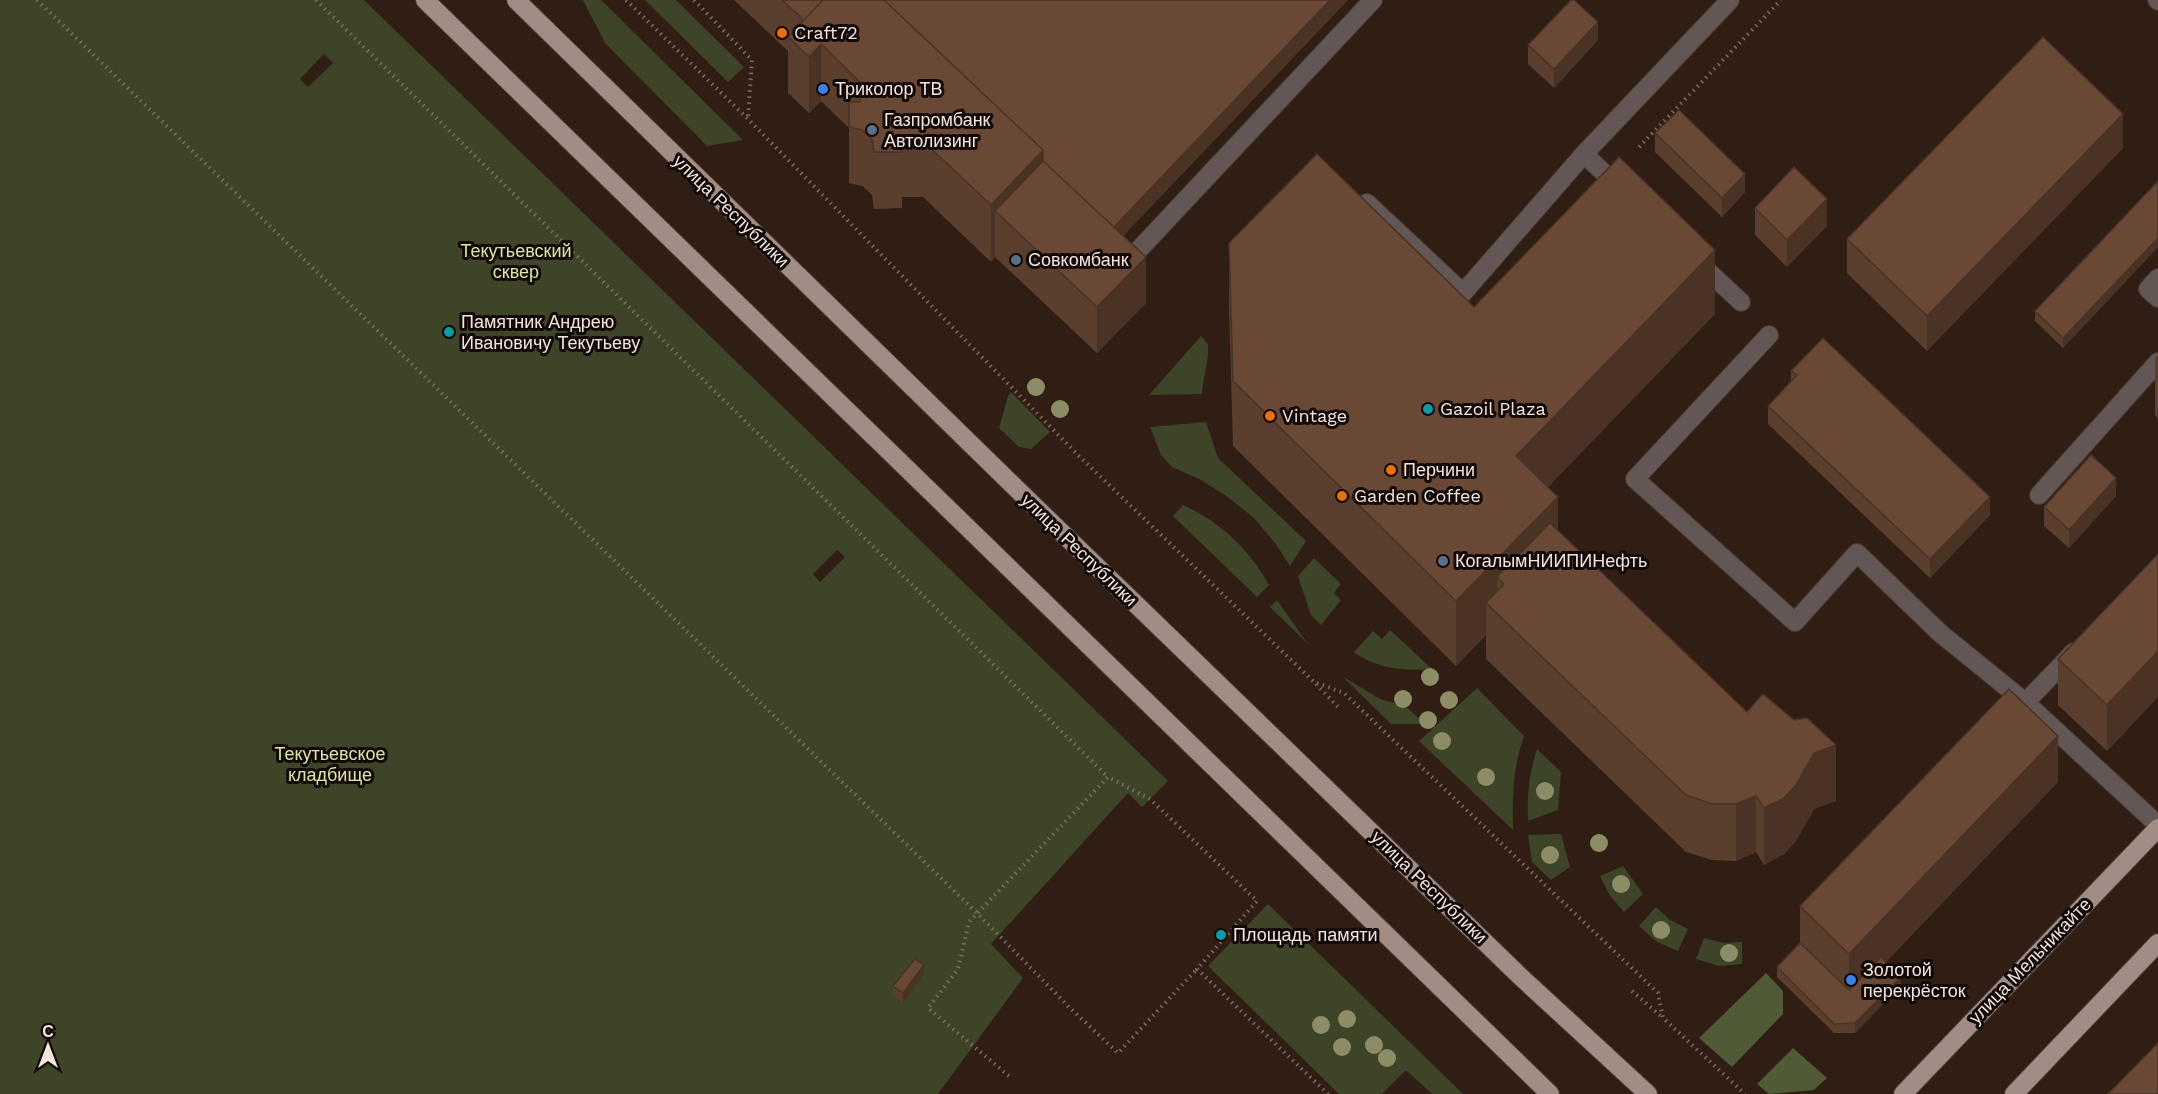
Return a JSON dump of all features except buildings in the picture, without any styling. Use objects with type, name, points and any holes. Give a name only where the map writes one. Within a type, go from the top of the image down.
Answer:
[{"type":"main road","points":[[425,0],[1550,1094]]},
{"type":"main road","name":"улица Республики","points":[[516,0],[1523,979],[1648,1094]]},
{"type":"main road","name":"улица Мельникайте","points":[[1903,1094],[2158,826]]},
{"type":"main road","points":[[2014,1094],[2158,943]]},
{"type":"lane","points":[[1132,257],[1373,0]]},
{"type":"lane","points":[[1352,189],[1463,293],[1584,154],[1730,0]]},
{"type":"lane","points":[[1584,154],[1636,203]]},
{"type":"lane","points":[[1688,253],[1741,302]]},
{"type":"lane","points":[[2158,278],[2148,289],[2158,298]]},
{"type":"lane","points":[[1769,335],[1635,479],[1795,622],[1857,553],[1940,633],[2025,702],[2158,826]]},
{"type":"lane","points":[[2038,495],[2158,362]]},
{"type":"lane","points":[[2009,719],[2083,642]]},
{"type":"path","points":[[37,0],[978,914],[1068,1006],[1118,1053],[1257,901],[1149,799],[1108,777],[316,0]]},
{"type":"path","points":[[626,0],[748,119],[1079,456],[1340,709]]},
{"type":"path","points":[[694,0],[752,60],[748,119]]},
{"type":"path","points":[[1639,147],[1781,0]]},
{"type":"path","points":[[1314,682],[1344,693],[1658,993],[1663,1018]]},
{"type":"path","points":[[1009,1076],[928,1008],[958,969],[969,922],[1108,777]]},
{"type":"path","points":[[1197,969],[1328,1094]]},
{"type":"path","points":[[1632,991],[1745,1094]]},
{"type":"green space","name":"Текутьевское кладбище","points":[[0,0],[364,0],[1168,781],[1142,807],[1128,793],[991,944],[1023,978],[938,1094],[0,1094]],"holes":[[[324,54],[333,63],[308,87],[300,79]],[[837,550],[845,557],[820,582],[813,574]]]},
{"type":"green space","points":[[583,0],[601,0],[743,140],[707,146],[605,43]]},
{"type":"green space","points":[[645,0],[676,0],[744,67],[728,82]]},
{"type":"green space","points":[[1201,336],[1208,344],[1202,394],[1149,395]]},
{"type":"green space","points":[[1011,392],[1050,432],[1031,449],[1019,447],[999,428]]},
{"type":"green space","points":[[1206,422],[1218,458],[1306,541],[1290,566],[1275,543],[1253,517],[1201,480],[1172,467],[1161,455],[1150,427]]},
{"type":"green space","points":[[1183,505],[1222,529],[1253,560],[1269,585],[1257,597],[1173,516]]},
{"type":"green space","points":[[1314,558],[1341,584],[1334,593],[1341,600],[1321,625],[1311,615],[1298,576]]},
{"type":"green space","points":[[1277,600],[1308,644],[1270,607]]},
{"type":"green space","points":[[1390,630],[1432,669],[1391,668],[1372,662],[1354,652],[1373,631],[1382,639]]},
{"type":"green space","points":[[1342,676],[1380,699],[1405,706],[1426,724],[1391,724]]},
{"type":"green space","points":[[1477,688],[1524,736],[1514,782],[1513,830],[1419,741]]},
{"type":"green space","points":[[1537,749],[1561,772],[1558,810],[1528,821],[1529,784]]},
{"type":"green space","points":[[1561,834],[1570,867],[1551,880],[1532,862],[1528,835]]},
{"type":"green space","points":[[1623,866],[1643,894],[1624,912],[1610,896],[1600,876]]},
{"type":"green space","points":[[1268,904],[1463,1094],[1432,1094],[1406,1070],[1382,1094],[1339,1094],[1208,966]]},
{"type":"green space","points":[[1656,907],[1670,920],[1688,929],[1678,951],[1657,942],[1639,926]]},
{"type":"green space","points":[[1704,938],[1723,943],[1742,942],[1742,964],[1719,966],[1696,959]]},
{"type":"green space","points":[[1766,973],[1783,991],[1783,1014],[1732,1067],[1699,1038]]},
{"type":"green space","points":[[1793,1048],[1827,1078],[1814,1090],[1769,1094],[1757,1084]]},
{"type":"place","name":"Craft72","points":[[782,33]]},
{"type":"place","name":"Триколор ТВ","points":[[823,89]]},
{"type":"place","name":"Газпромбанк Автолизинг","points":[[872,130]]},
{"type":"place","name":"Совкомбанк","points":[[1016,260]]},
{"type":"place","name":"Памятник Андрею Ивановичу Текутьеву","points":[[449,332]]},
{"type":"place","name":"Gazoil Plaza","points":[[1428,409]]},
{"type":"place","name":"Vintage","points":[[1270,416]]},
{"type":"place","name":"Перчини","points":[[1391,470]]},
{"type":"place","name":"Garden Coffee","points":[[1342,496]]},
{"type":"place","name":"КогалымНИИПИНефть","points":[[1443,561]]},
{"type":"place","name":"Площадь памяти","points":[[1221,935]]},
{"type":"place","name":"Золотой перекрёсток","points":[[1851,980]]},
{"type":"park label","name":"Текутьевский сквер","points":[[516,261]]}]
